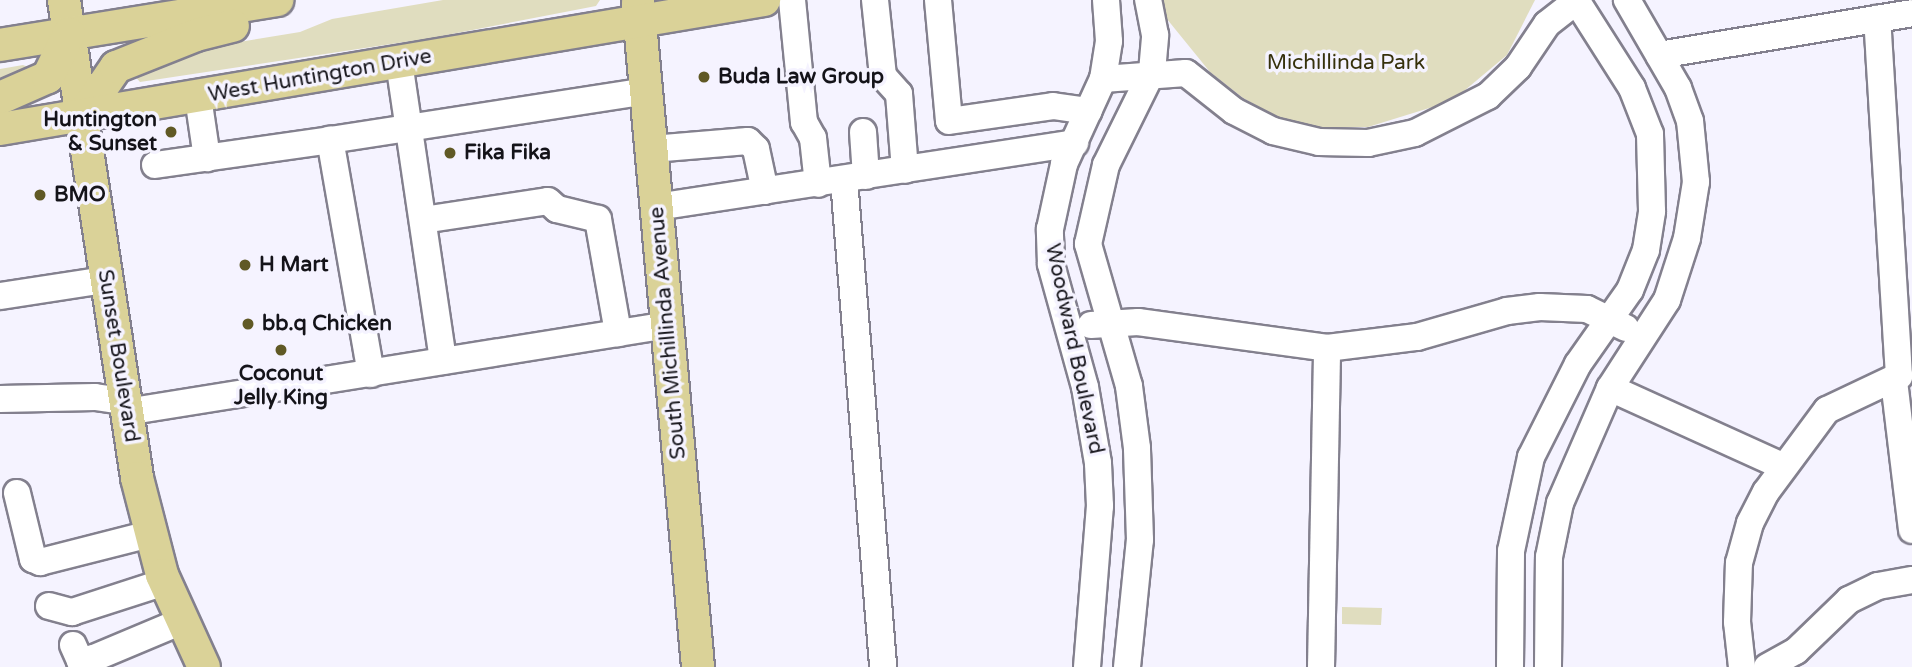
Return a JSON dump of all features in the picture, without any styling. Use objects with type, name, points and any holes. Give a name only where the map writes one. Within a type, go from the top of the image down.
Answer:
[{"type":"main road","name":"Sunset Boulevard","points":[[64,0],[125,406],[150,534],[165,582],[204,667]]},
{"type":"main road","points":[[0,45],[277,0]]},
{"type":"main road","points":[[81,118],[116,67],[197,35],[239,25],[284,0]]},
{"type":"main road","name":"West Huntington Drive","points":[[0,129],[81,118],[399,62],[643,7],[764,0]]},
{"type":"main road","name":"South Michillinda Avenue","points":[[643,7],[646,91],[698,667]]},
{"type":"main road","points":[[0,98],[48,77],[69,34]]},
{"type":"street","points":[[792,0],[804,122],[843,180]]},
{"type":"street","points":[[876,0],[883,76],[899,94],[905,170]]},
{"type":"street","points":[[938,0],[949,121],[949,163]]},
{"type":"street","name":"Woodward Boulevard","points":[[1087,667],[1093,605],[1098,463],[1069,328],[1051,264],[1049,229],[1055,195],[1103,79],[1109,41],[1106,0]]},
{"type":"street","name":"Woodward Boulevard","points":[[1127,667],[1140,540],[1137,448],[1129,386],[1107,323],[1088,244],[1096,197],[1106,165],[1152,72],[1155,35],[1148,0]]},
{"type":"street","points":[[1103,79],[1152,72],[1186,73],[1234,111],[1273,131],[1319,142],[1368,143],[1415,133],[1488,96],[1518,67],[1547,24],[1577,0],[1632,88],[1650,134],[1655,176],[1646,250],[1630,290],[1551,410],[1531,457],[1511,551],[1510,667]]},
{"type":"street","points":[[1548,667],[1549,569],[1560,503],[1610,388],[1667,300],[1687,238],[1696,182],[1690,121],[1659,55],[1627,0]]},
{"type":"street","points":[[1659,55],[1912,13]]},
{"type":"street","points":[[1877,19],[1900,361],[1894,381],[1912,530]]},
{"type":"street","points":[[399,62],[443,361]]},
{"type":"street","points":[[155,165],[330,141],[409,126],[646,91]]},
{"type":"street","points":[[198,97],[207,158]]},
{"type":"street","points":[[949,121],[1053,106],[1089,111]]},
{"type":"street","points":[[863,132],[843,180],[883,667]]},
{"type":"street","points":[[330,141],[371,374]]},
{"type":"street","points":[[652,149],[748,141],[756,149],[765,191]]},
{"type":"street","points":[[657,207],[1075,144]]},
{"type":"street","points":[[423,220],[548,201],[557,209],[582,212],[598,219],[618,333]]},
{"type":"street","points":[[0,296],[106,280]]},
{"type":"street","points":[[1069,328],[1138,322],[1327,348],[1417,337],[1507,311],[1540,307],[1587,309],[1642,336]]},
{"type":"street","points":[[0,399],[125,406],[371,374],[667,325]]},
{"type":"street","points":[[1321,667],[1327,348]]},
{"type":"street","points":[[1742,667],[1737,622],[1739,563],[1750,523],[1782,467],[1827,410],[1894,381]]},
{"type":"street","points":[[1610,388],[1782,467]]},
{"type":"street","points":[[17,493],[33,559],[40,562],[150,534]]},
{"type":"street","points":[[1767,667],[1796,651],[1849,600],[1878,586],[1912,580]]},
{"type":"street","points":[[49,606],[72,612],[165,582]]},
{"type":"street","points":[[1093,605],[1132,611]]},
{"type":"street","points":[[73,645],[80,661],[94,658],[181,621]]},
{"type":"green space","points":[[443,0],[600,0],[596,6],[431,38],[140,82],[132,73],[166,54],[300,32],[332,19]]},
{"type":"green space","name":"Michillinda Park","points":[[1157,0],[1535,0],[1507,55],[1452,101],[1368,127],[1321,127],[1277,117],[1243,98],[1210,72],[1158,8]]},
{"type":"green space","points":[[23,65],[36,70],[0,91],[0,69]]},
{"type":"green space","points":[[1342,607],[1382,608],[1381,625],[1342,624]]},
{"type":"place","name":"Buda Law Group","points":[[704,77]]},
{"type":"place","name":"Huntington & Sunset","points":[[171,132]]},
{"type":"place","name":"Fika Fika","points":[[450,153]]},
{"type":"place","name":"BMO","points":[[40,195]]},
{"type":"place","name":"H Mart","points":[[245,265]]},
{"type":"place","name":"bb.q Chicken","points":[[248,324]]},
{"type":"place","name":"Coconut Jelly King","points":[[281,350]]}]
